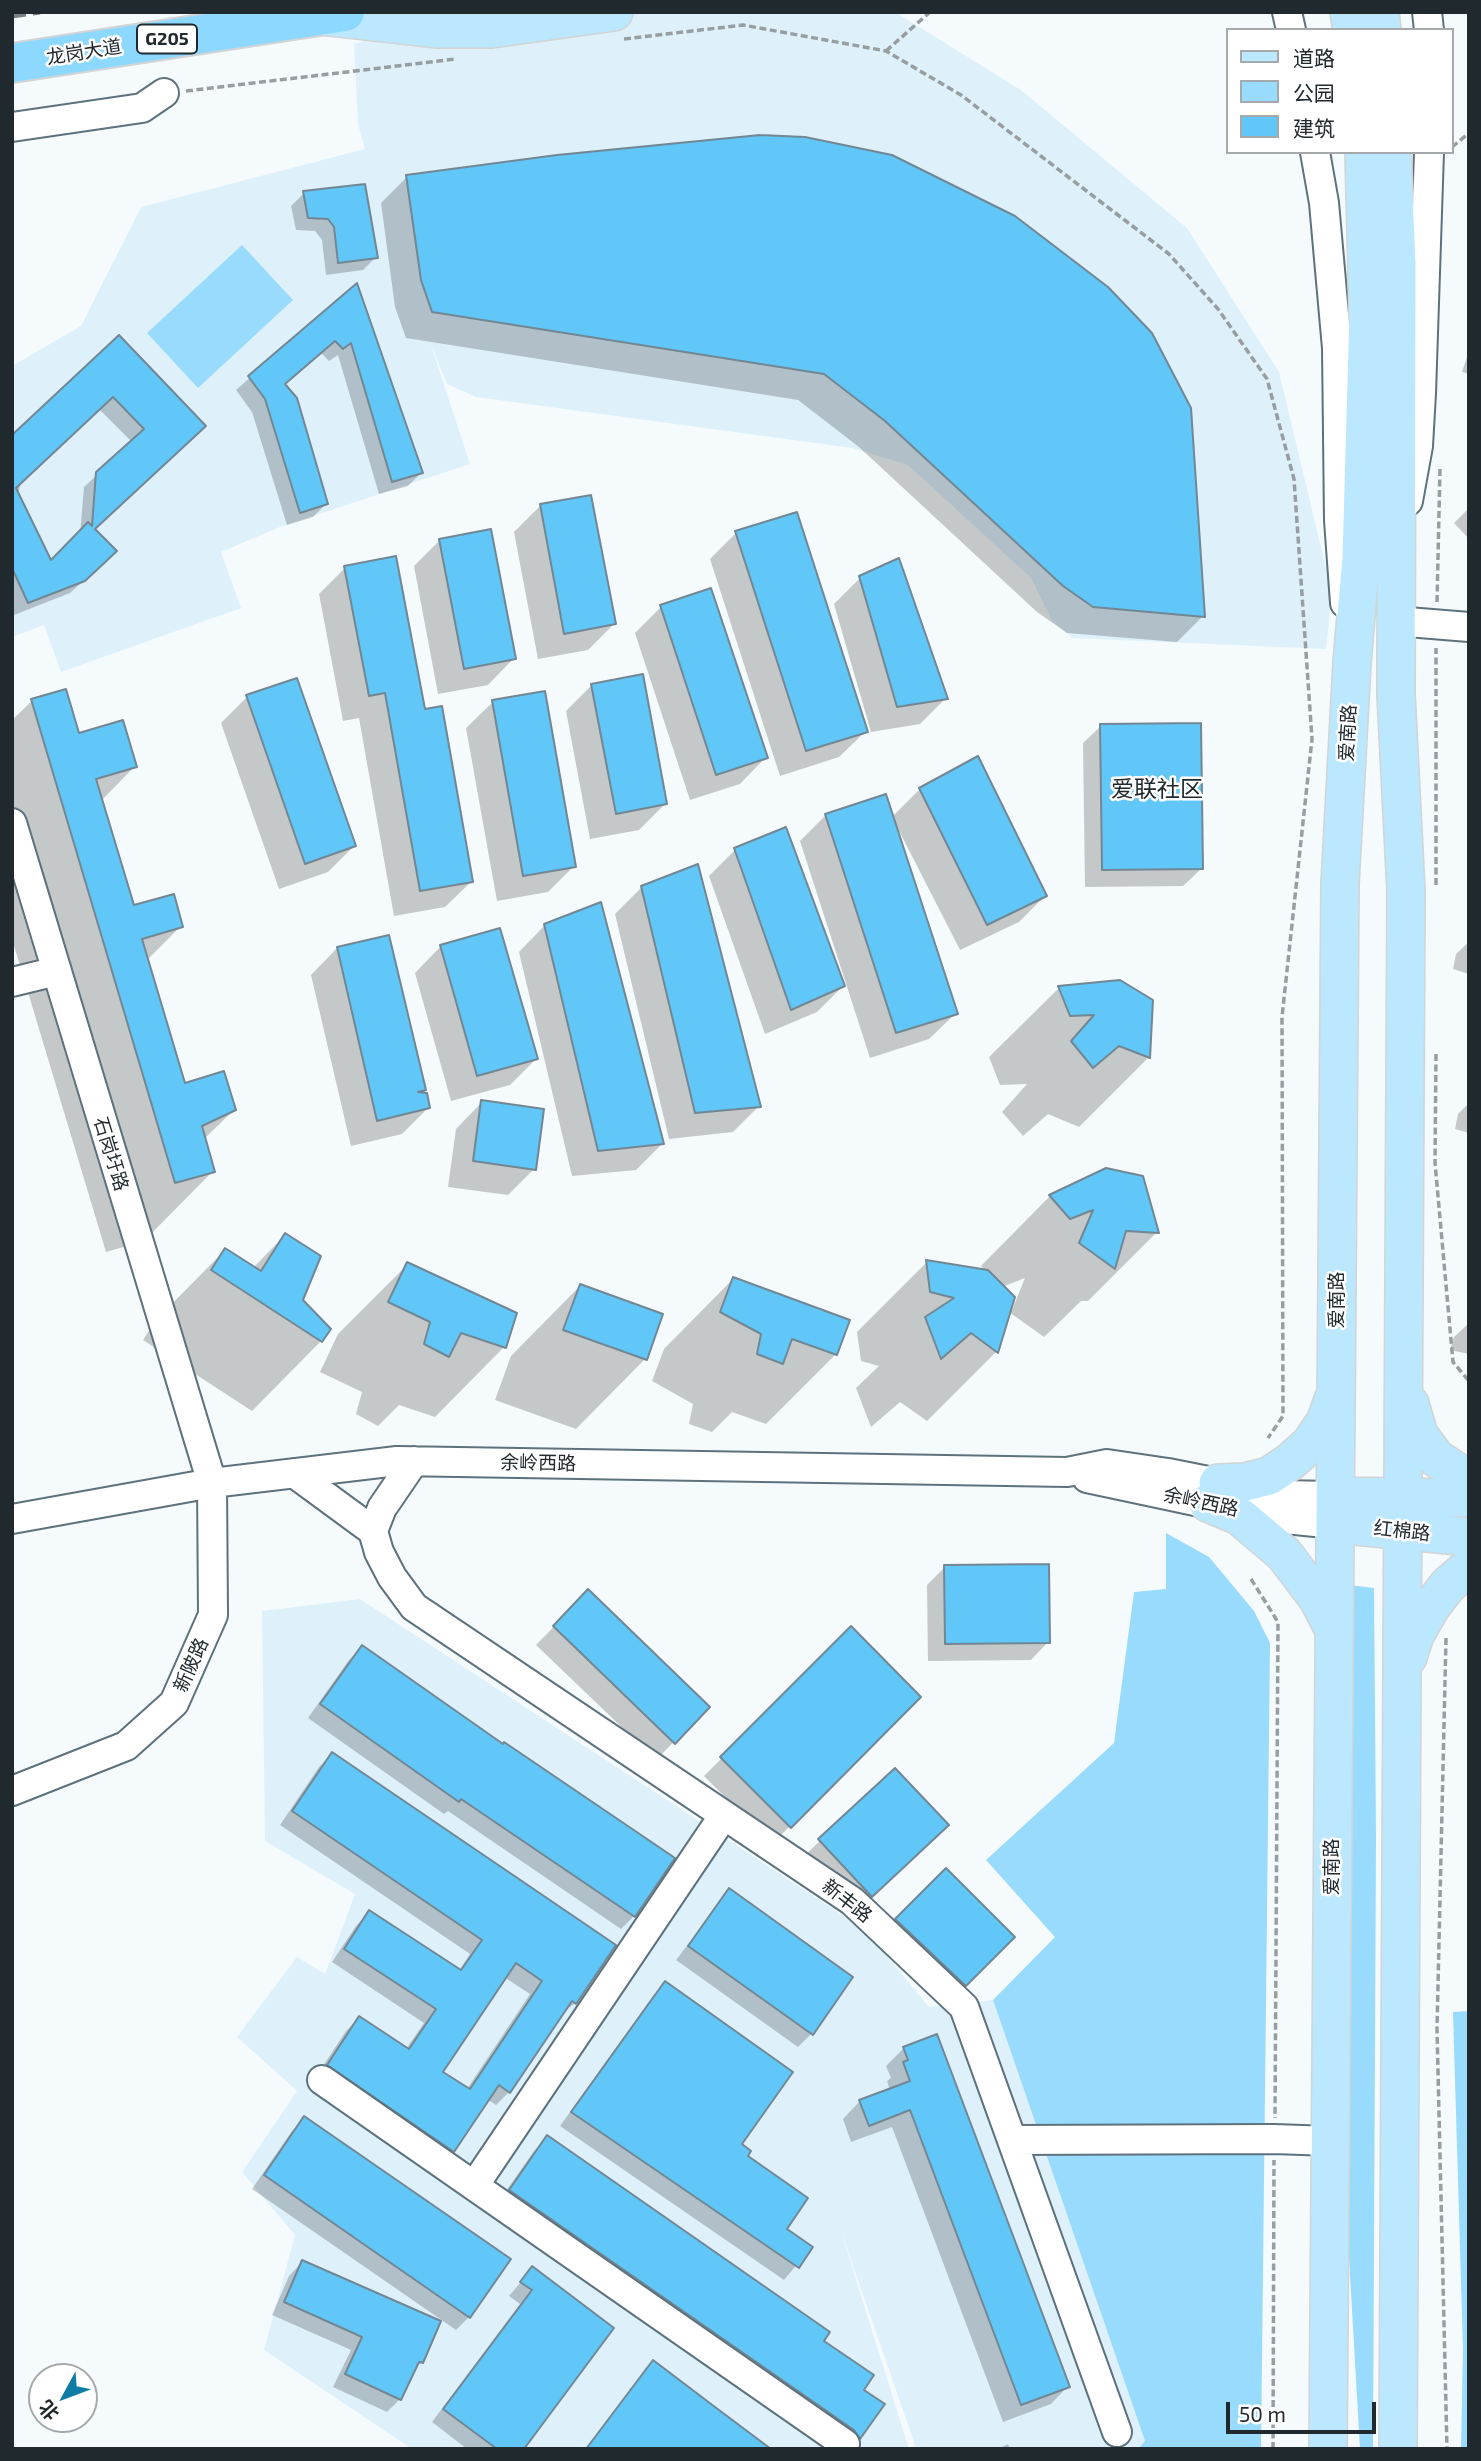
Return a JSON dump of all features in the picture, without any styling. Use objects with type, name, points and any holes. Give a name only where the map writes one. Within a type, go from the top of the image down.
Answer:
[{"type":"highway","name":"龙岗大道","points":[[12,63],[333,14]]},
{"type":"main road","name":"龙岗大道","points":[[333,14],[439,29],[616,26]]},
{"type":"main road","name":"爱南路","points":[[1328,2449],[1340,884],[1352,663],[1362,558],[1368,313],[1379,162]]},
{"type":"main road","name":"爱南路","points":[[1379,162],[1397,264],[1396,694],[1406,891],[1398,2449]]},
{"type":"main road","points":[[1404,1372],[1419,1435],[1436,1458],[1469,1480]]},
{"type":"main road","points":[[1334,1630],[1318,1599],[1284,1554],[1213,1493],[1269,1476],[1291,1461],[1310,1444],[1325,1422],[1336,1393]]},
{"type":"main road","name":"红棉路","points":[[1403,1514],[1469,1498]]},
{"type":"main road","name":"红棉路","points":[[1335,1510],[1403,1514],[1469,1537]]},
{"type":"main road","points":[[1402,1675],[1415,1635],[1431,1607],[1448,1586],[1469,1567]]},
{"type":"street","points":[[12,127],[142,108],[164,93]]},
{"type":"street","points":[[1315,154],[1332,278],[1338,384],[1341,556],[1352,663]]},
{"type":"street","points":[[1395,555],[1412,488],[1418,446],[1429,154]]},
{"type":"street","points":[[1395,621],[1469,627]]},
{"type":"street","name":"石岗圩路","points":[[12,823],[212,1483]]},
{"type":"street","points":[[12,982],[57,971]]},
{"type":"street","points":[[294,1473],[373,1531],[382,1508],[414,1461]]},
{"type":"street","name":"余岭西路","points":[[12,1519],[212,1483],[414,1461],[1068,1472],[1111,1485],[1213,1493],[1275,1518],[1335,1510]]},
{"type":"street","name":"新陂路","points":[[12,1791],[126,1746],[174,1703],[214,1615],[212,1483]]},
{"type":"street","name":"新丰路","points":[[373,1531],[379,1552],[392,1577],[414,1607],[852,1901],[964,2007],[1116,2432]]},
{"type":"street","points":[[474,2186],[724,1815]]},
{"type":"street","points":[[322,2080],[845,2444]]},
{"type":"street","points":[[1012,2140],[1330,2141]]},
{"type":"path","points":[[886,51],[930,12]]},
{"type":"path","points":[[616,26],[743,25],[886,51],[961,95],[1169,254],[1218,309],[1267,379],[1294,479],[1312,739],[1282,1017],[1283,1416],[1268,1438]]},
{"type":"path","points":[[164,93],[467,58]]},
{"type":"path","points":[[1453,146],[1469,133]]},
{"type":"path","points":[[1436,887],[1436,624],[1440,458]]},
{"type":"path","points":[[1436,1053],[1435,1163],[1453,1362],[1469,1381]]},
{"type":"path","points":[[1251,1579],[1278,1622],[1273,2449]]},
{"type":"path","points":[[1446,1635],[1437,2029],[1447,2449]]},
{"type":"shaded area","points":[[518,12],[895,12],[1021,90],[1187,228],[1279,372],[1332,593],[1326,649],[1073,638],[1052,621],[1031,578],[908,465],[852,448],[476,397],[447,384],[431,345],[470,464],[280,527],[221,552],[241,608],[61,672],[44,625],[12,637],[12,366],[81,326],[141,207],[365,149],[358,124],[354,44],[417,28]]},
{"type":"shaded area","points":[[360,1599],[864,1929],[929,2007],[993,2000],[1145,2441],[1138,2449],[913,2449],[915,2445],[841,2231],[909,2449],[412,2449],[264,2350],[295,2235],[242,2172],[297,2091],[237,2037],[297,1957],[325,1974],[355,1894],[265,1841],[262,1611]]},
{"type":"green space","points":[[242,245],[293,300],[198,388],[147,333]]},
{"type":"green space","points":[[1166,1533],[1209,1557],[1254,1611],[1270,1643],[1261,2449],[1138,2449],[1145,2441],[993,2000],[1055,1937],[986,1860],[1114,1743],[1134,1592],[1166,1589]]},
{"type":"green space","points":[[1349,1585],[1374,1588],[1376,1838],[1373,2449],[1360,2449],[1348,2240]]},
{"type":"green space","points":[[1469,2011],[1469,2449],[1461,2449],[1463,2349],[1453,2012]]},
{"type":"building","points":[[760,135],[805,137],[892,155],[1015,216],[1108,287],[1152,333],[1191,408],[1205,617],[1093,607],[1063,586],[885,421],[824,374],[432,312],[421,280],[406,175],[557,155]]},
{"type":"building","points":[[365,184],[378,258],[338,263],[334,227],[328,219],[308,218],[303,191]]},
{"type":"building","points":[[357,283],[423,473],[392,482],[351,343],[343,349],[335,341],[285,384],[297,398],[328,504],[300,513],[265,399],[248,376]]},
{"type":"building","points":[[119,335],[206,426],[95,529],[117,551],[85,581],[28,603],[12,568],[12,435]],"holes":[[[113,397],[144,429],[96,472],[92,526],[88,522],[51,560],[16,488]]]},
{"type":"building","points":[[591,495],[616,624],[564,634],[540,504]]},
{"type":"building","points":[[797,512],[868,732],[806,751],[735,531]]},
{"type":"building","points":[[491,529],[516,659],[464,669],[439,539]]},
{"type":"building","points":[[396,556],[425,709],[442,706],[473,882],[420,891],[385,693],[369,696],[344,566]]},
{"type":"building","points":[[899,558],[948,699],[897,707],[859,576]]},
{"type":"building","points":[[711,588],[768,758],[716,775],[660,605]]},
{"type":"building","points":[[643,674],[667,804],[616,814],[591,684]]},
{"type":"building","points":[[297,678],[356,846],[305,864],[246,695]]},
{"type":"building","points":[[66,689],[79,733],[123,720],[137,767],[96,779],[134,905],[174,894],[183,927],[142,939],[185,1083],[224,1071],[236,1110],[202,1126],[215,1172],[175,1183],[31,699]]},
{"type":"building","points":[[545,691],[576,867],[523,876],[492,700]]},
{"type":"building","points":[[1201,723],[1203,869],[1102,870],[1100,724]]},
{"type":"building","points":[[978,756],[1047,896],[987,925],[919,788]]},
{"type":"building","points":[[886,794],[958,1014],[896,1033],[825,814]]},
{"type":"building","points":[[786,827],[845,986],[791,1010],[734,848]]},
{"type":"building","points":[[698,864],[761,1107],[695,1113],[641,886]]},
{"type":"building","points":[[601,902],[664,1144],[598,1151],[544,924]]},
{"type":"building","points":[[500,928],[538,1059],[477,1076],[440,945]]},
{"type":"building","points":[[389,935],[426,1090],[418,1092],[427,1093],[430,1108],[377,1121],[337,947]]},
{"type":"building","points":[[1120,980],[1153,1000],[1150,1058],[1119,1046],[1093,1068],[1071,1041],[1094,1015],[1070,1016],[1058,986]]},
{"type":"building","points":[[481,1100],[544,1109],[536,1170],[473,1161]]},
{"type":"building","points":[[1106,1168],[1143,1176],[1159,1233],[1126,1231],[1115,1269],[1079,1243],[1093,1210],[1070,1219],[1049,1195]]},
{"type":"building","points":[[285,1233],[321,1256],[303,1300],[331,1329],[322,1342],[211,1270],[225,1248],[261,1271]]},
{"type":"building","points":[[926,1260],[988,1270],[1015,1297],[998,1353],[971,1333],[941,1359],[925,1317],[954,1298],[930,1292]]},
{"type":"building","points":[[407,1262],[517,1313],[506,1348],[461,1333],[449,1357],[424,1344],[430,1322],[388,1302]]},
{"type":"building","points":[[733,1277],[850,1320],[837,1355],[792,1339],[783,1364],[757,1354],[761,1334],[720,1312]]},
{"type":"building","points":[[580,1284],[663,1314],[647,1360],[563,1330]]},
{"type":"building","points":[[1049,1564],[1050,1643],[945,1644],[944,1565]]},
{"type":"building","points":[[588,1589],[710,1707],[675,1744],[553,1626]]},
{"type":"building","points":[[851,1626],[921,1697],[791,1828],[720,1757]]},
{"type":"building","points":[[362,1645],[503,1744],[504,1742],[675,1858],[635,1917],[461,1799],[459,1802],[320,1704]]},
{"type":"building","points":[[332,1752],[616,1945],[576,2004],[572,2001],[510,2093],[499,2085],[454,2152],[327,2065],[359,2016],[409,2049],[436,2009],[344,1949],[369,1910],[461,1970],[482,1940],[292,1811]],"holes":[[[516,1963],[542,1981],[470,2089],[443,2072]]]},
{"type":"building","points":[[895,1768],[949,1825],[872,1897],[818,1839]]},
{"type":"building","points":[[946,1868],[1015,1937],[966,1986],[895,1919]]},
{"type":"building","points":[[729,1888],[853,1977],[813,2035],[688,1946]]},
{"type":"building","points":[[665,1981],[793,2072],[742,2144],[751,2151],[748,2156],[808,2198],[787,2229],[813,2247],[799,2268],[571,2112]]},
{"type":"building","points":[[937,2034],[1070,2387],[1021,2405],[910,2110],[869,2126],[859,2100],[910,2081],[903,2062],[908,2060],[903,2047]]},
{"type":"building","points":[[304,2116],[511,2259],[470,2318],[264,2175]]},
{"type":"building","points":[[547,2135],[830,2332],[824,2341],[874,2375],[864,2390],[885,2404],[860,2439],[854,2430],[509,2190]]},
{"type":"building","points":[[302,2260],[441,2321],[423,2363],[419,2362],[401,2400],[345,2374],[362,2337],[284,2302]]},
{"type":"building","points":[[532,2266],[614,2328],[524,2449],[497,2449],[443,2409],[532,2290],[520,2282]]},
{"type":"building","points":[[653,2360],[711,2404],[771,2449],[586,2449]]},
{"type":"railway","points":[[12,16],[40,12]]},
{"type":"district","name":"爱联社区","points":[[1157,789]]}]
